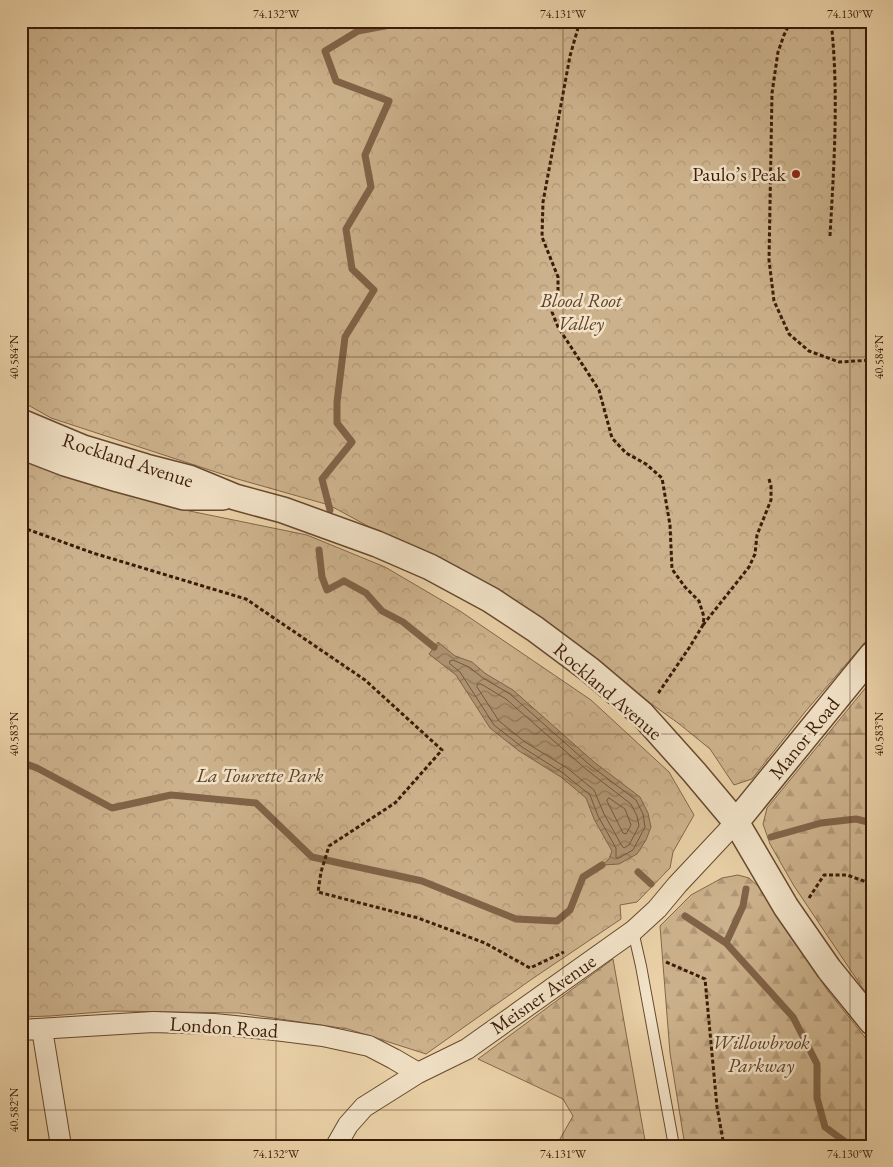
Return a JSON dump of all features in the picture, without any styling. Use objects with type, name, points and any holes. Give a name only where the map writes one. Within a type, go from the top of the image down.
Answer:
[{"type":"street","name":"Rockland Avenue","points":[[21,422],[83,448],[189,478],[235,497],[283,510],[377,544],[430,568],[535,629],[590,670],[642,714],[694,772],[736,822],[786,907],[830,969],[872,1022]]},
{"type":"street","name":"Rockland Avenue","points":[[21,446],[65,463],[184,497],[235,497]]},
{"type":"street","name":"Manor Road","points":[[736,822],[872,655]]},
{"type":"street","name":"Meisner Avenue","points":[[336,1146],[348,1125],[364,1107],[418,1074],[467,1049],[633,931],[657,909],[736,822]]},
{"type":"street","name":"London Road","points":[[21,1030],[153,1022],[214,1024],[275,1030],[323,1036],[369,1046],[418,1074]]},
{"type":"street","points":[[42,1029],[61,1146]]},
{"type":"lane","points":[[633,931],[674,1146]]},
{"type":"path","points":[[580,21],[570,56],[543,202],[542,237],[558,277],[558,292],[553,301],[552,312],[558,327],[599,390],[612,438],[626,453],[646,464],[662,478],[670,525],[672,569],[685,588],[699,601],[704,617],[703,626]]},
{"type":"path","points":[[791,21],[778,52],[772,93],[769,260],[774,301],[789,334],[809,351],[839,362],[872,360]]},
{"type":"path","points":[[830,236],[836,124],[835,50],[832,21]]},
{"type":"path","points":[[654,699],[703,626],[749,568],[755,554],[758,535],[771,500],[769,479]]},
{"type":"path","points":[[21,527],[93,553],[246,599],[365,680],[442,750],[395,803],[330,846],[321,872],[318,892],[418,918],[485,943],[530,968],[569,949]]},
{"type":"path","points":[[808,900],[824,875],[847,875],[872,884]]},
{"type":"path","points":[[666,962],[705,979],[717,1107],[724,1146]]},
{"type":"green space","name":"Blood Root Valley","points":[[21,21],[872,21],[872,634],[805,712],[752,779],[734,785],[710,749],[678,723],[512,604],[329,505],[234,478],[51,418],[21,401]]},
{"type":"green space","name":"La Tourette Park","points":[[21,459],[170,507],[307,535],[385,567],[460,611],[591,700],[669,772],[694,815],[673,852],[670,868],[637,902],[620,905],[621,919],[426,1054],[348,1029],[239,1013],[113,1011],[21,1017]]},
{"type":"green space","points":[[872,680],[872,1002],[794,886],[770,844],[763,824],[767,808]]},
{"type":"green space","name":"Willowbrook Parkway","points":[[738,875],[749,878],[759,887],[828,991],[872,1046],[872,1146],[685,1146],[670,1053],[660,926],[691,895],[722,878]]},
{"type":"green space","points":[[613,959],[646,1146],[556,1146],[573,1116],[563,1099],[478,1059]]},
{"type":"water","points":[[438,642],[455,656],[472,662],[486,674],[513,690],[594,762],[640,797],[648,813],[651,827],[646,840],[637,854],[619,864],[602,865],[609,859],[612,851],[594,819],[586,798],[561,777],[519,751],[490,728],[456,675],[429,654]]},
{"type":"waterway","points":[[330,510],[322,479],[352,442],[337,423],[337,402],[345,337],[374,290],[352,269],[346,229],[371,187],[365,155],[389,101],[336,81],[325,51],[358,31],[411,21]]},
{"type":"waterway","points":[[319,550],[322,577],[327,590],[344,581],[366,593],[382,611],[403,622],[434,647]]},
{"type":"waterway","points":[[21,762],[37,768],[112,808],[171,795],[256,803],[312,857],[422,881],[516,919],[557,921],[570,910],[583,877],[602,865]]},
{"type":"waterway","points":[[771,837],[821,823],[856,819],[872,823]]},
{"type":"waterway","points":[[638,872],[651,884]]},
{"type":"waterway","points":[[726,943],[743,906],[746,889]]},
{"type":"waterway","points":[[685,916],[726,943],[793,1017],[817,1064],[817,1098],[825,1127],[851,1146]]},
{"type":"place","name":"Paulo’s Peak","points":[[796,174]]}]
